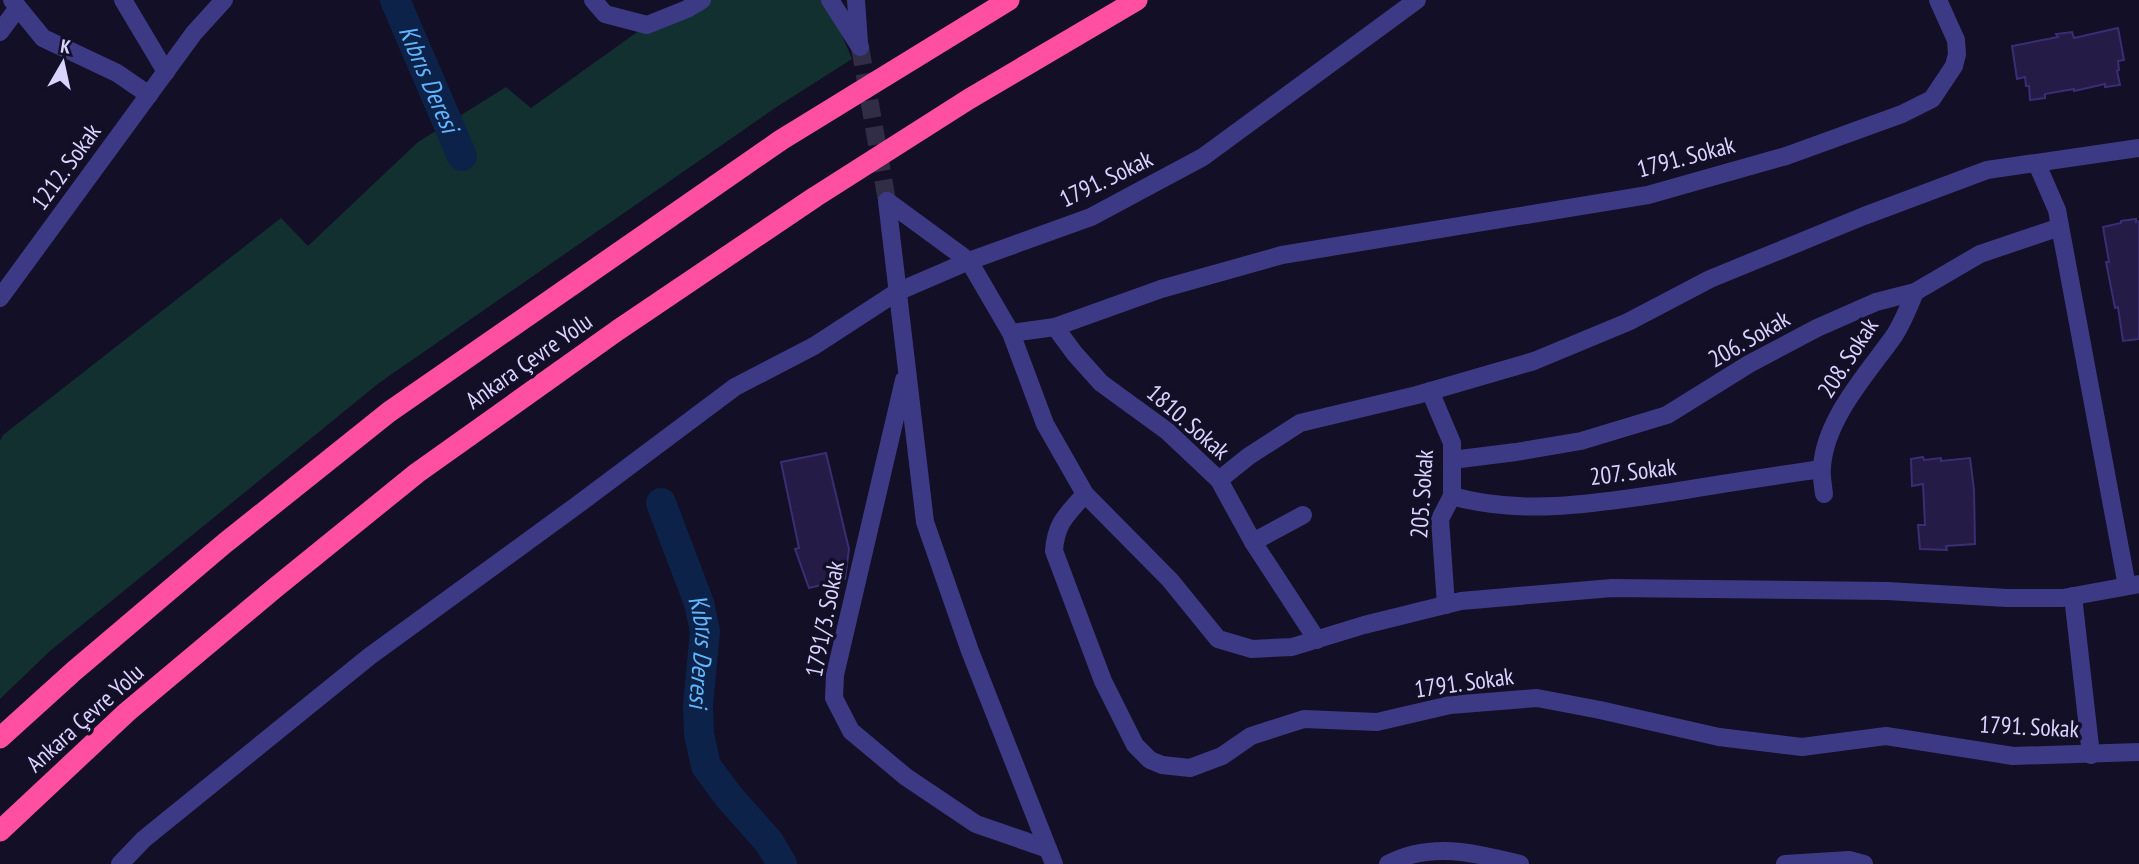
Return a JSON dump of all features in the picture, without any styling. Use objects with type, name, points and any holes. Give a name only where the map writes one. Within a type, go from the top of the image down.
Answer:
[{"type":"highway","name":"Ankara Çevre Yolu","points":[[0,738],[74,671],[225,543],[389,412],[781,140],[1009,0]]},
{"type":"highway","name":"Ankara Çevre Yolu","points":[[0,831],[127,712],[275,587],[417,474],[618,330],[815,197],[969,99],[1137,0]]},
{"type":"street","points":[[123,0],[166,72]]},
{"type":"street","name":"1212. Sokak","points":[[0,298],[194,33],[224,0]]},
{"type":"street","points":[[593,0],[605,14],[647,25],[702,0]]},
{"type":"street","points":[[830,0],[860,47],[856,0]]},
{"type":"street","name":"1791. Sokak","points":[[120,864],[144,839],[370,656],[735,387],[814,346],[897,292],[970,261],[1091,217],[1203,158],[1418,0]]},
{"type":"street","name":"1791. Sokak","points":[[1011,333],[1055,327],[1161,289],[1282,255],[1648,195],[1786,156],[1902,114],[1932,99],[1954,66],[1957,54],[1956,40],[1938,0]]},
{"type":"street","points":[[0,32],[15,5],[43,38],[117,73],[149,95]]},
{"type":"street","points":[[1219,480],[1249,456],[1300,423],[1430,391],[1534,361],[1628,322],[1710,279],[1864,216],[1987,170],[2139,148]]},
{"type":"street","points":[[1051,857],[970,651],[925,522],[887,201],[970,261],[1011,333],[1045,424],[1085,494],[1170,580],[1218,639],[1251,649],[1292,647],[1364,625],[1461,601],[1612,588],[1874,590],[2007,598],[2073,596],[2133,585],[2057,210],[2037,164]]},
{"type":"street","name":"206. Sokak","points":[[1452,460],[1581,441],[1667,415],[1749,364],[1817,328],[1876,302],[1915,292],[1980,254],[2060,227]]},
{"type":"street","name":"208. Sokak","points":[[1824,494],[1821,468],[1824,451],[1850,395],[1894,335],[1915,292]]},
{"type":"street","name":"1810. Sokak","points":[[1055,327],[1101,383],[1167,430],[1219,480],[1253,542],[1317,640]]},
{"type":"street","name":"1791/3. Sokak","points":[[906,370],[835,676],[834,698],[851,731],[906,777],[976,824],[1051,857]]},
{"type":"street","name":"205. Sokak","points":[[1430,391],[1452,443],[1452,496],[1440,519],[1446,605]]},
{"type":"street","name":"207. Sokak","points":[[1452,496],[1477,504],[1528,507],[1617,500],[1821,468]]},
{"type":"street","name":"1791. Sokak","points":[[1085,494],[1060,523],[1055,535],[1054,551],[1103,681],[1124,724],[1135,745],[1150,760],[1162,765],[1190,768],[1222,756],[1251,736],[1304,719],[1377,722],[1450,705],[1537,698],[1719,737],[1802,747],[1886,736],[2013,756],[2139,752]]},
{"type":"street","points":[[1253,542],[1303,514]]},
{"type":"street","points":[[2073,596],[2091,755]]},
{"type":"street","points":[[1388,864],[1402,857],[1447,849],[1520,864]]},
{"type":"street","points":[[1786,864],[1849,860],[1864,864]]},
{"type":"green space","points":[[702,0],[827,0],[852,59],[775,108],[379,383],[50,651],[0,699],[0,441],[3,435],[281,218],[308,246],[418,142],[506,87],[531,108],[647,25]]},
{"type":"building","points":[[2118,28],[2124,60],[2118,61],[2120,85],[2105,87],[2105,84],[2074,89],[2045,94],[2045,98],[2030,100],[2025,77],[2017,79],[2012,46],[2058,37],[2056,34],[2072,32],[2074,38]]},
{"type":"building","points":[[2136,219],[2136,222],[2139,221],[2139,339],[2123,341],[2118,307],[2115,308],[2106,262],[2109,262],[2103,227]]},
{"type":"building","points":[[826,453],[849,549],[845,579],[809,588],[795,549],[799,548],[781,462]]},
{"type":"building","points":[[1923,457],[1924,460],[1941,458],[1941,461],[1970,458],[1974,490],[1975,544],[1946,546],[1947,550],[1920,549],[1918,525],[1925,525],[1923,484],[1912,486],[1911,459]]},
{"type":"waterway","name":"Kıbrıs Deresi","points":[[395,0],[462,156]]},
{"type":"waterway","name":"Kıbrıs Deresi","points":[[661,503],[699,603],[705,631],[698,705],[699,734],[706,766],[769,842],[782,864]]},
{"type":"tunnel","points":[[860,47],[887,201]]}]
